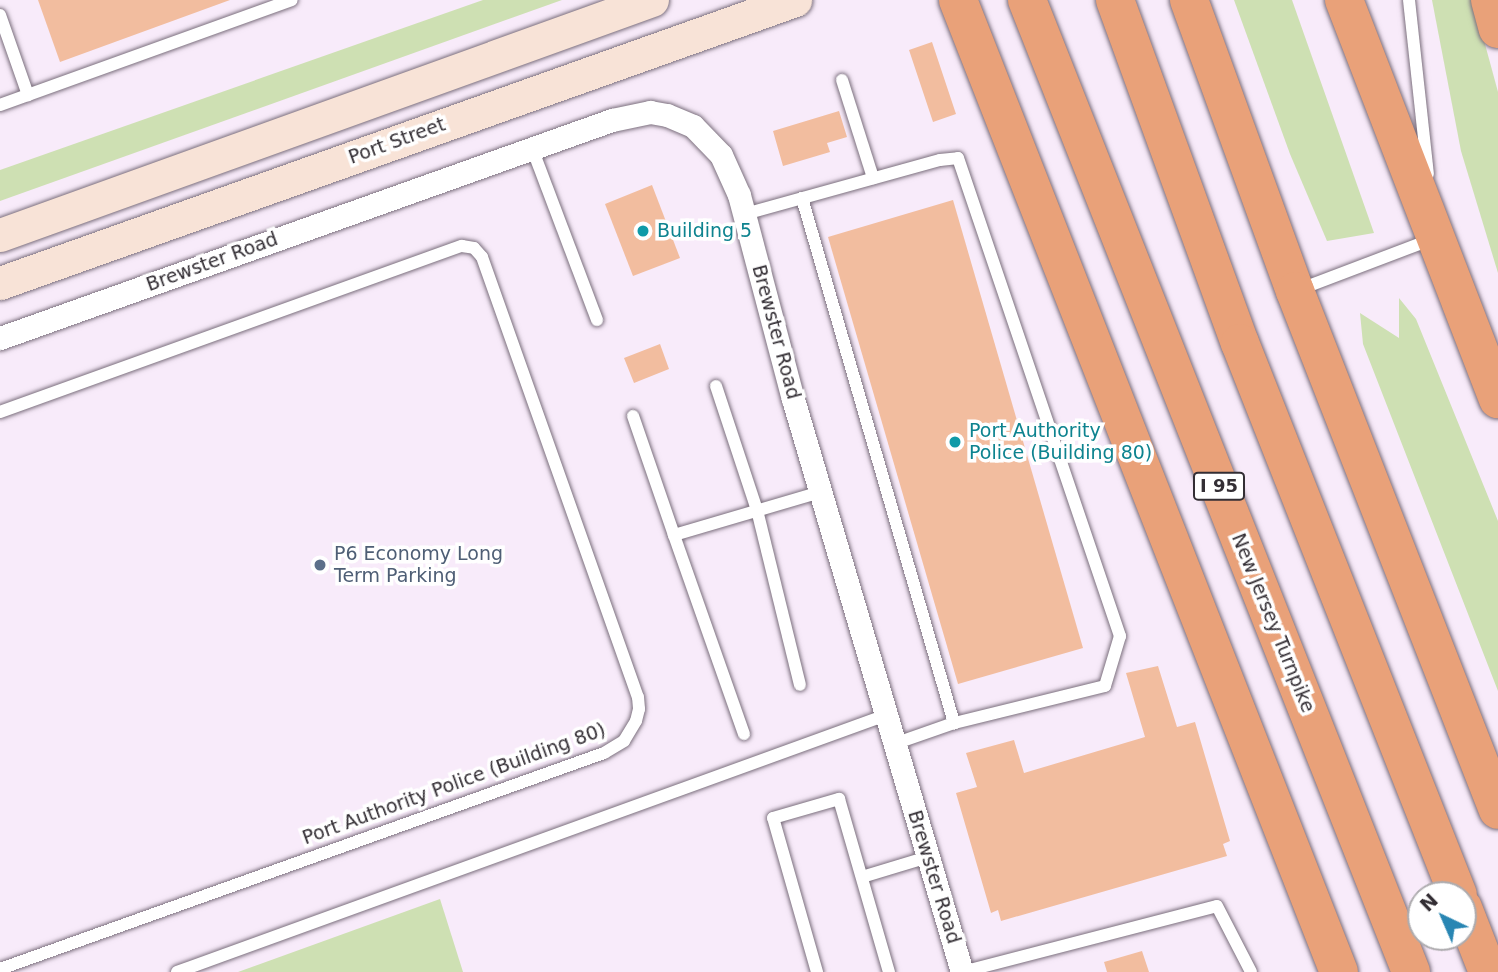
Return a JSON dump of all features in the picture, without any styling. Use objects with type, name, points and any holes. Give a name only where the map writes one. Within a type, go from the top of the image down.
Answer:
[{"type":"highway","points":[[958,0],[1339,972]]},
{"type":"highway","name":"New Jersey Turnpike","points":[[1027,0],[1412,972]]},
{"type":"highway","points":[[1115,0],[1240,343],[1452,881]]},
{"type":"highway","points":[[1189,0],[1295,291],[1498,810]]},
{"type":"highway","points":[[1344,0],[1498,399]]},
{"type":"highway","points":[[1490,0],[1498,29]]},
{"type":"highway","points":[[1477,944],[1488,972]]},
{"type":"main road","points":[[0,234],[652,0]]},
{"type":"main road","name":"Port Street","points":[[0,283],[795,0]]},
{"type":"street","name":"Brewster Road","points":[[0,338],[531,148],[631,115],[650,112],[667,115],[692,126],[713,144],[729,168],[745,214],[780,355],[962,972]]},
{"type":"lane","points":[[0,105],[292,0]]},
{"type":"lane","points":[[1295,291],[1435,238],[1409,0]]},
{"type":"lane","points":[[0,15],[28,95]]},
{"type":"lane","points":[[842,80],[873,178]]},
{"type":"lane","points":[[531,148],[597,320]]},
{"type":"lane","points":[[745,214],[940,160],[958,158],[1120,636],[1105,687],[954,723],[894,744]]},
{"type":"lane","points":[[802,198],[954,723]]},
{"type":"lane","name":"Port Authority Police (Building 80)","points":[[0,412],[462,246],[474,248],[485,268],[638,697],[639,709],[624,741],[604,753],[0,969]]},
{"type":"lane","points":[[716,386],[757,510],[800,685]]},
{"type":"lane","points":[[633,416],[744,734]]},
{"type":"lane","points":[[674,534],[820,492]]},
{"type":"lane","points":[[177,972],[886,715]]},
{"type":"lane","points":[[817,972],[773,818],[839,799],[889,972]]},
{"type":"lane","points":[[862,877],[928,857]]},
{"type":"lane","points":[[962,972],[1217,906],[1251,972]]},
{"type":"green space","points":[[483,0],[562,0],[0,201],[0,170]]},
{"type":"green space","points":[[1234,0],[1292,0],[1374,233],[1327,241],[1290,154]]},
{"type":"green space","points":[[1432,0],[1473,0],[1498,92],[1498,273],[1461,151]]},
{"type":"green space","points":[[1399,298],[1416,319],[1498,521],[1498,691],[1363,344],[1360,313],[1399,338]]},
{"type":"green space","points":[[440,899],[463,972],[238,972]]},
{"type":"building","points":[[38,0],[230,0],[60,62]]},
{"type":"building","points":[[932,42],[956,114],[933,122],[909,50]]},
{"type":"building","points":[[839,111],[847,137],[827,143],[830,152],[783,166],[773,131]]},
{"type":"building","name":"Building 5","points":[[652,185],[680,258],[633,276],[605,204]]},
{"type":"building","name":"Port Authority Police (Building 80)","points":[[953,200],[1083,648],[958,684],[828,237]]},
{"type":"building","points":[[660,344],[669,369],[634,383],[624,358]]},
{"type":"building","points":[[1158,666],[1177,727],[1195,722],[1230,841],[1223,844],[1227,856],[1001,921],[998,910],[991,913],[956,793],[977,787],[966,753],[1014,740],[1024,773],[1145,737],[1126,673]]},
{"type":"building","points":[[1142,951],[1149,972],[1107,972],[1104,962]]},
{"type":"place","name":"Building 5","points":[[643,231]]},
{"type":"place","name":"Port Authority Police (Building 80)","points":[[955,442]]},
{"type":"place","name":"P6 Economy Long Term Parking","points":[[320,565]]}]
